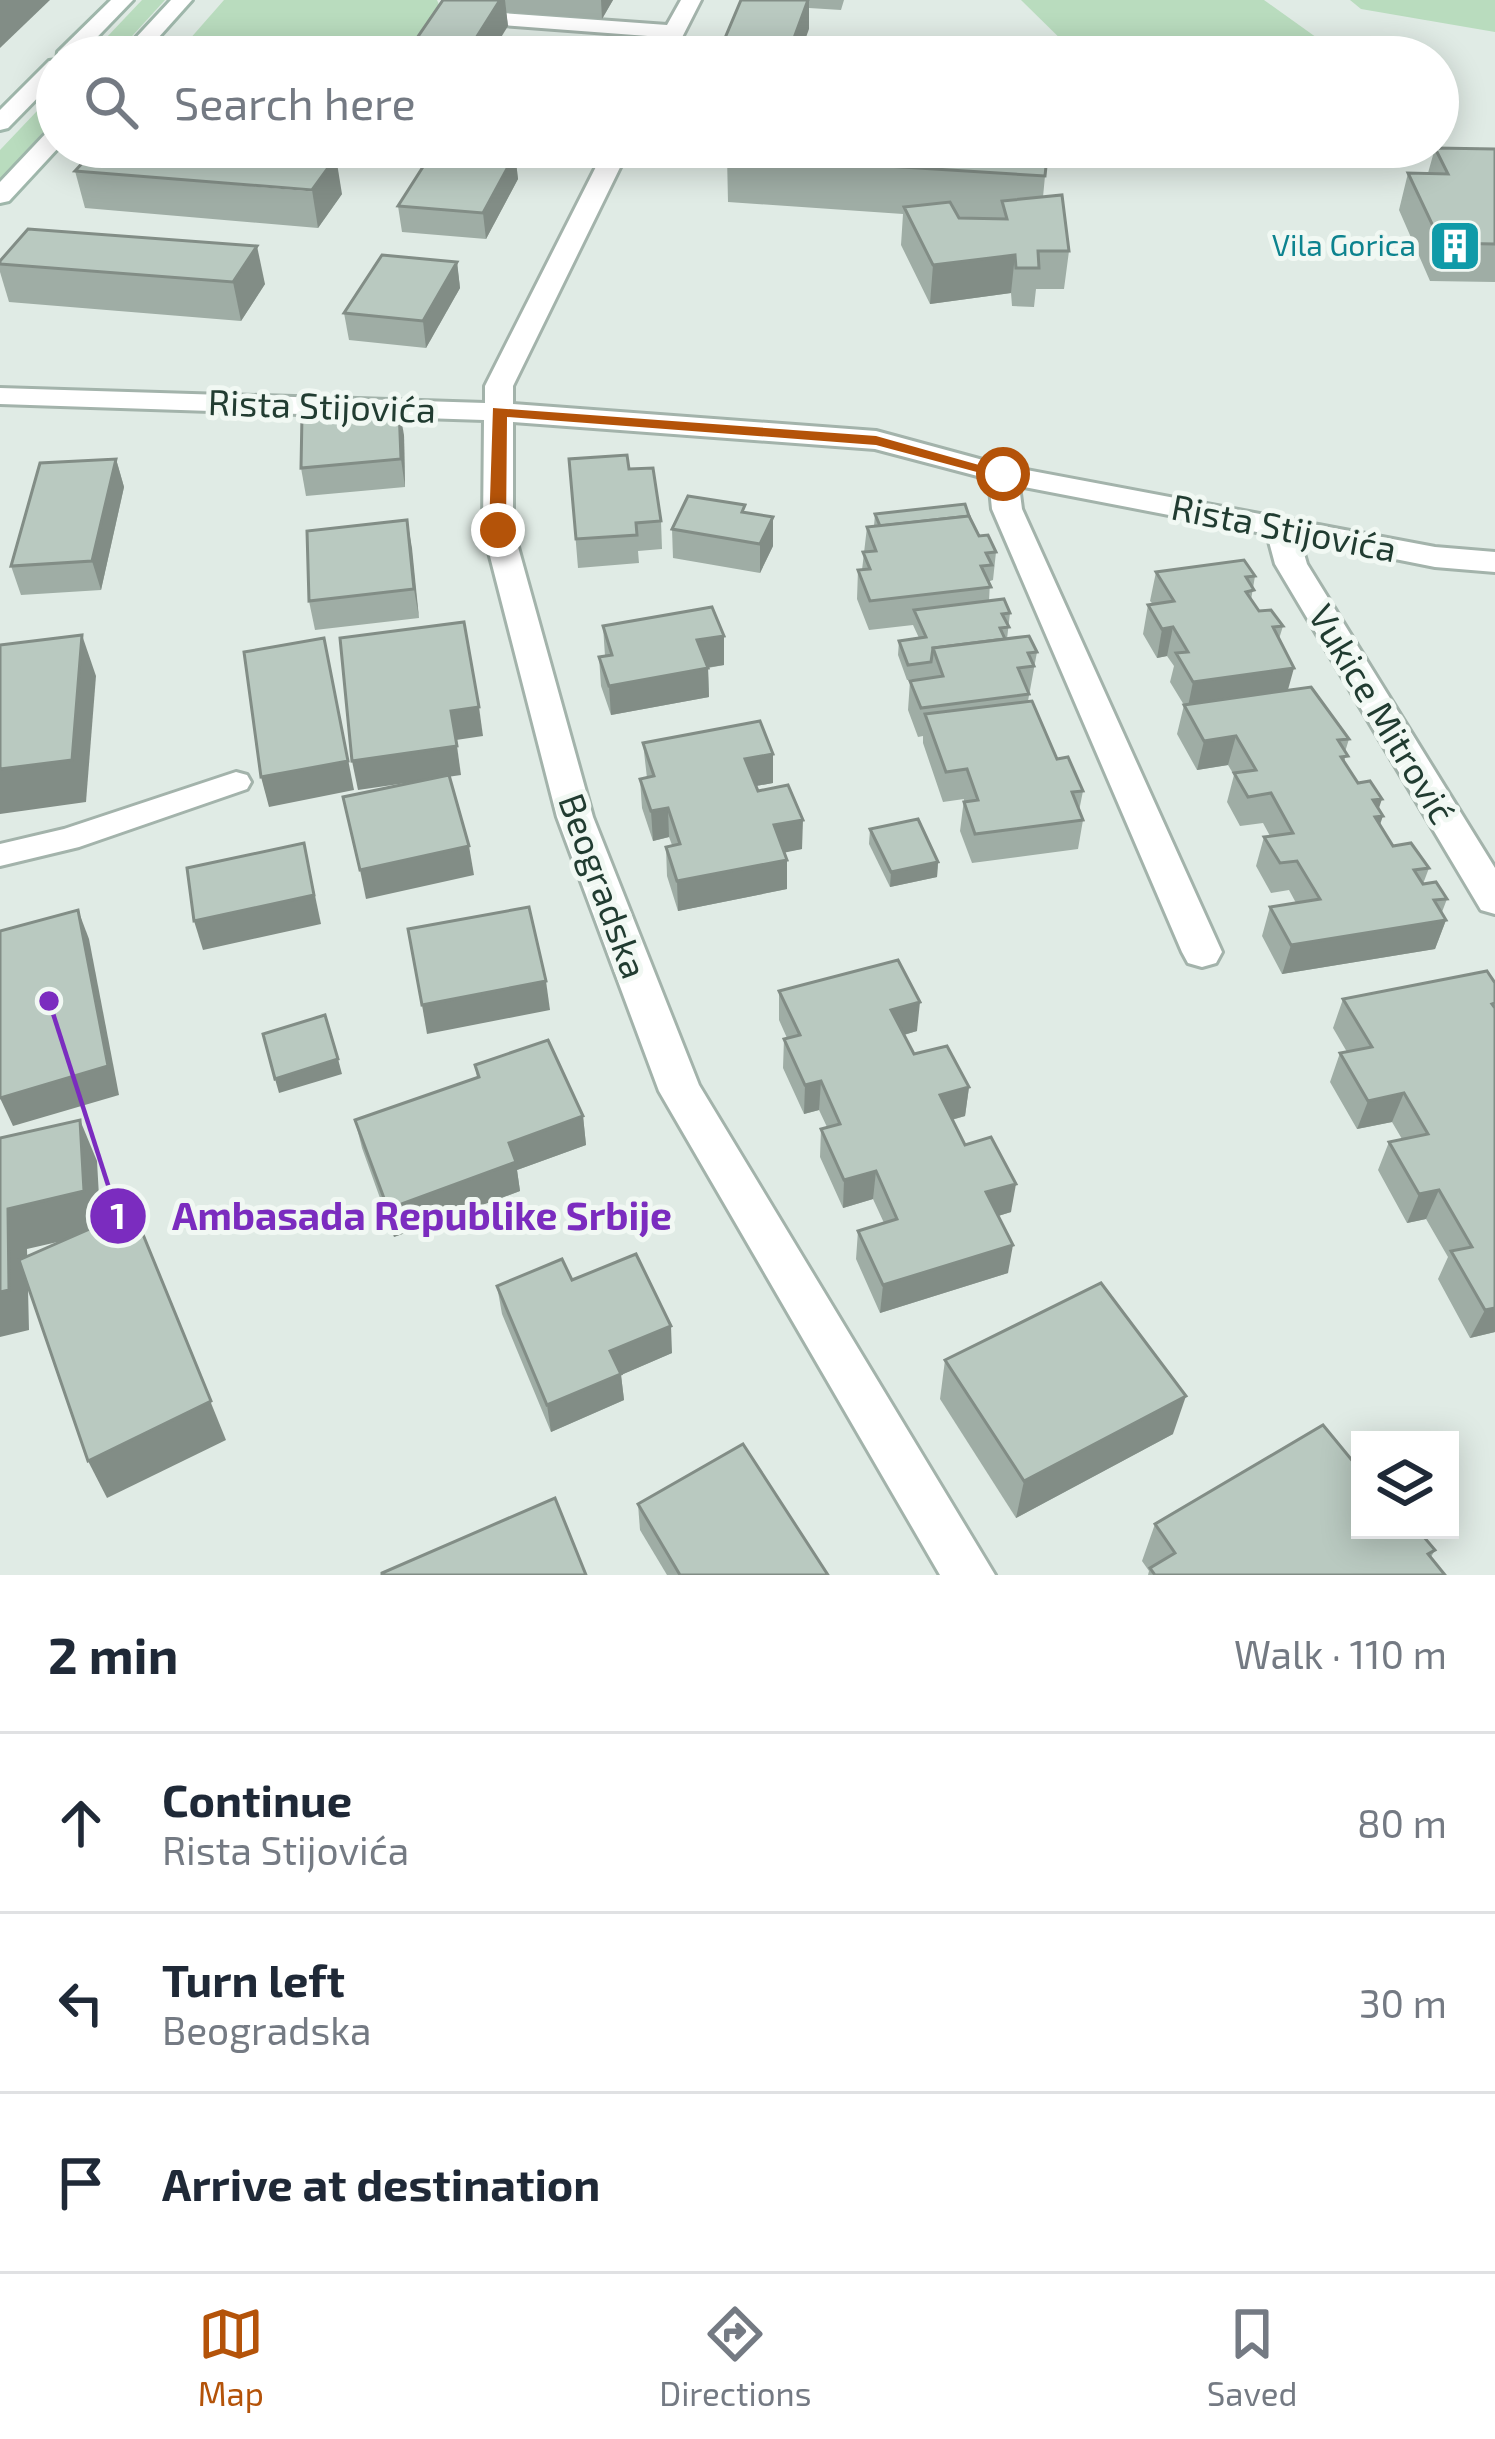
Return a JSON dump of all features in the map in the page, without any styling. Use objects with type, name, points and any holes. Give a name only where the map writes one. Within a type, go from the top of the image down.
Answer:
[{"type":"street","points":[[87,36],[123,0]]},
{"type":"street","points":[[149,36],[182,0]]},
{"type":"street","points":[[462,0],[473,14],[488,18],[673,32]]},
{"type":"street","points":[[671,36],[691,0]]},
{"type":"street","points":[[0,123],[36,87]]},
{"type":"street","points":[[0,196],[36,157]]},
{"type":"street","name":"Beogradska","points":[[608,168],[499,386],[498,530],[503,552],[574,817],[680,1091],[969,1575]]},
{"type":"street","name":"Rista Stijovića","points":[[0,396],[499,412],[876,440],[1003,474],[1436,557],[1495,562]]},
{"type":"street","points":[[1003,474],[1007,509],[1202,952]]},
{"type":"street","name":"Vukice Mitrović","points":[[1280,524],[1291,564],[1495,900]]},
{"type":"lane","points":[[0,855],[68,839],[236,782]]},
{"type":"green space","points":[[142,0],[165,0],[132,36],[108,36]]},
{"type":"green space","points":[[224,0],[437,0],[443,14],[429,36],[192,36]]},
{"type":"green space","points":[[1021,0],[1264,0],[1314,36],[1058,36]]},
{"type":"green space","points":[[1350,0],[1495,0],[1495,32],[1361,9]]},
{"type":"green space","points":[[36,112],[36,140],[0,179],[0,150]]},
{"type":"building","points":[[443,0],[500,0],[477,36],[418,36]]},
{"type":"building","points":[[741,0],[808,0],[795,36],[726,36]]},
{"type":"building","points":[[1459,148],[1495,149],[1495,244],[1441,243],[1408,173],[1448,174],[1445,168],[1459,168]]},
{"type":"building","points":[[78,168],[328,168],[312,190],[75,171]]},
{"type":"building","points":[[422,168],[507,168],[483,213],[398,206]]},
{"type":"building","points":[[918,168],[1046,168],[1045,176]]},
{"type":"building","points":[[1062,195],[1069,251],[1038,251],[1039,268],[1016,268],[1015,255],[933,265],[904,207],[950,202],[959,218],[1007,219],[1002,201]]},
{"type":"building","points":[[28,229],[257,246],[233,282],[0,264]]},
{"type":"building","points":[[382,255],[457,262],[423,321],[344,313]]},
{"type":"building","points":[[399,407],[401,459],[301,468],[302,415]]},
{"type":"building","points":[[627,455],[629,469],[653,468],[661,521],[636,523],[637,535],[576,539],[569,459]]},
{"type":"building","points":[[116,459],[92,561],[11,566],[40,463]]},
{"type":"building","points":[[688,496],[745,505],[742,512],[773,517],[760,544],[672,529]]},
{"type":"building","points":[[965,504],[969,516],[880,526],[875,514]]},
{"type":"building","points":[[969,516],[979,536],[988,535],[996,552],[986,553],[992,565],[981,566],[991,587],[870,601],[858,570],[870,569],[863,552],[876,551],[867,527]]},
{"type":"building","points":[[407,520],[414,589],[309,601],[307,531]]},
{"type":"building","points":[[1244,560],[1255,576],[1246,577],[1254,590],[1246,592],[1259,611],[1271,610],[1283,626],[1273,627],[1294,668],[1193,682],[1176,653],[1188,652],[1173,627],[1162,629],[1148,605],[1174,601],[1156,572]]},
{"type":"building","points":[[1004,599],[1010,613],[1002,614],[1009,627],[1000,628],[1005,639],[933,648],[931,662],[908,665],[899,641],[926,637],[914,610]]},
{"type":"building","points":[[712,607],[724,636],[697,640],[708,668],[609,686],[599,657],[612,655],[603,626]]},
{"type":"building","points":[[464,622],[479,707],[451,711],[457,746],[352,761],[340,638]]},
{"type":"building","points":[[82,635],[72,760],[0,769],[0,645]]},
{"type":"building","points":[[1029,636],[1037,652],[1028,653],[1034,666],[1018,668],[1029,694],[921,708],[910,681],[943,676],[933,648]]},
{"type":"building","points":[[324,638],[348,761],[261,777],[244,652]]},
{"type":"building","points":[[1311,687],[1349,739],[1338,740],[1348,756],[1341,757],[1358,783],[1370,781],[1382,799],[1373,800],[1383,816],[1375,817],[1393,846],[1411,843],[1429,868],[1414,870],[1423,884],[1436,882],[1447,899],[1434,900],[1446,920],[1291,945],[1270,907],[1320,899],[1297,861],[1280,863],[1264,837],[1293,833],[1271,793],[1248,797],[1234,773],[1256,770],[1236,736],[1204,741],[1184,705]]},
{"type":"building","points":[[1032,701],[1057,759],[1068,757],[1083,791],[1072,792],[1083,820],[975,834],[964,802],[978,800],[967,769],[946,772],[925,714]]},
{"type":"building","points":[[760,721],[773,754],[745,759],[758,791],[788,785],[803,820],[774,825],[787,860],[677,881],[666,847],[680,844],[668,808],[651,811],[640,779],[654,776],[643,743]]},
{"type":"building","points":[[449,775],[469,846],[360,870],[343,797]]},
{"type":"building","points":[[918,819],[938,862],[891,872],[870,829]]},
{"type":"building","points":[[304,843],[314,895],[194,921],[187,868]]},
{"type":"building","points":[[529,907],[546,981],[422,1005],[408,929]]},
{"type":"building","points":[[78,910],[108,1066],[0,1098],[0,931]]},
{"type":"building","points":[[898,960],[920,1002],[891,1010],[914,1054],[947,1046],[969,1087],[940,1095],[965,1145],[991,1137],[1016,1184],[986,1192],[1013,1245],[883,1285],[858,1231],[897,1219],[876,1171],[844,1180],[821,1129],[840,1124],[821,1081],[805,1085],[784,1039],[800,1035],[779,991]]},
{"type":"building","points":[[1487,971],[1495,983],[1495,1308],[1485,1310],[1451,1251],[1472,1247],[1439,1190],[1419,1194],[1389,1142],[1428,1134],[1404,1093],[1368,1101],[1340,1053],[1372,1047],[1343,999]]},
{"type":"building","points":[[325,1015],[338,1059],[275,1079],[263,1034]]},
{"type":"building","points":[[548,1040],[583,1116],[509,1143],[516,1162],[388,1209],[355,1120],[479,1077],[475,1065]]},
{"type":"building","points":[[80,1120],[84,1191],[8,1209],[9,1290],[0,1292],[0,1138]]},
{"type":"building","points":[[133,1210],[211,1401],[88,1461],[19,1260]]},
{"type":"building","points":[[636,1254],[671,1326],[610,1351],[621,1374],[547,1405],[497,1286],[562,1259],[572,1280]]},
{"type":"building","points":[[1101,1283],[1186,1396],[1024,1481],[945,1360]]},
{"type":"building","points":[[1323,1425],[1351,1459],[1351,1539],[1426,1539],[1435,1550],[1428,1554],[1445,1575],[1155,1575],[1150,1568],[1175,1553],[1155,1524]]},
{"type":"building","points":[[743,1444],[828,1575],[680,1575],[638,1504]]},
{"type":"building","points":[[555,1498],[586,1575],[382,1575],[382,1573]]},
{"type":"place","name":"Vila Gorica","points":[[1455,246]]},
{"type":"place","name":"Ambasada Republike Srbije","points":[[49,1001]]},
{"type":"route","points":[[498,530],[499,412],[876,440],[1003,474]]}]
